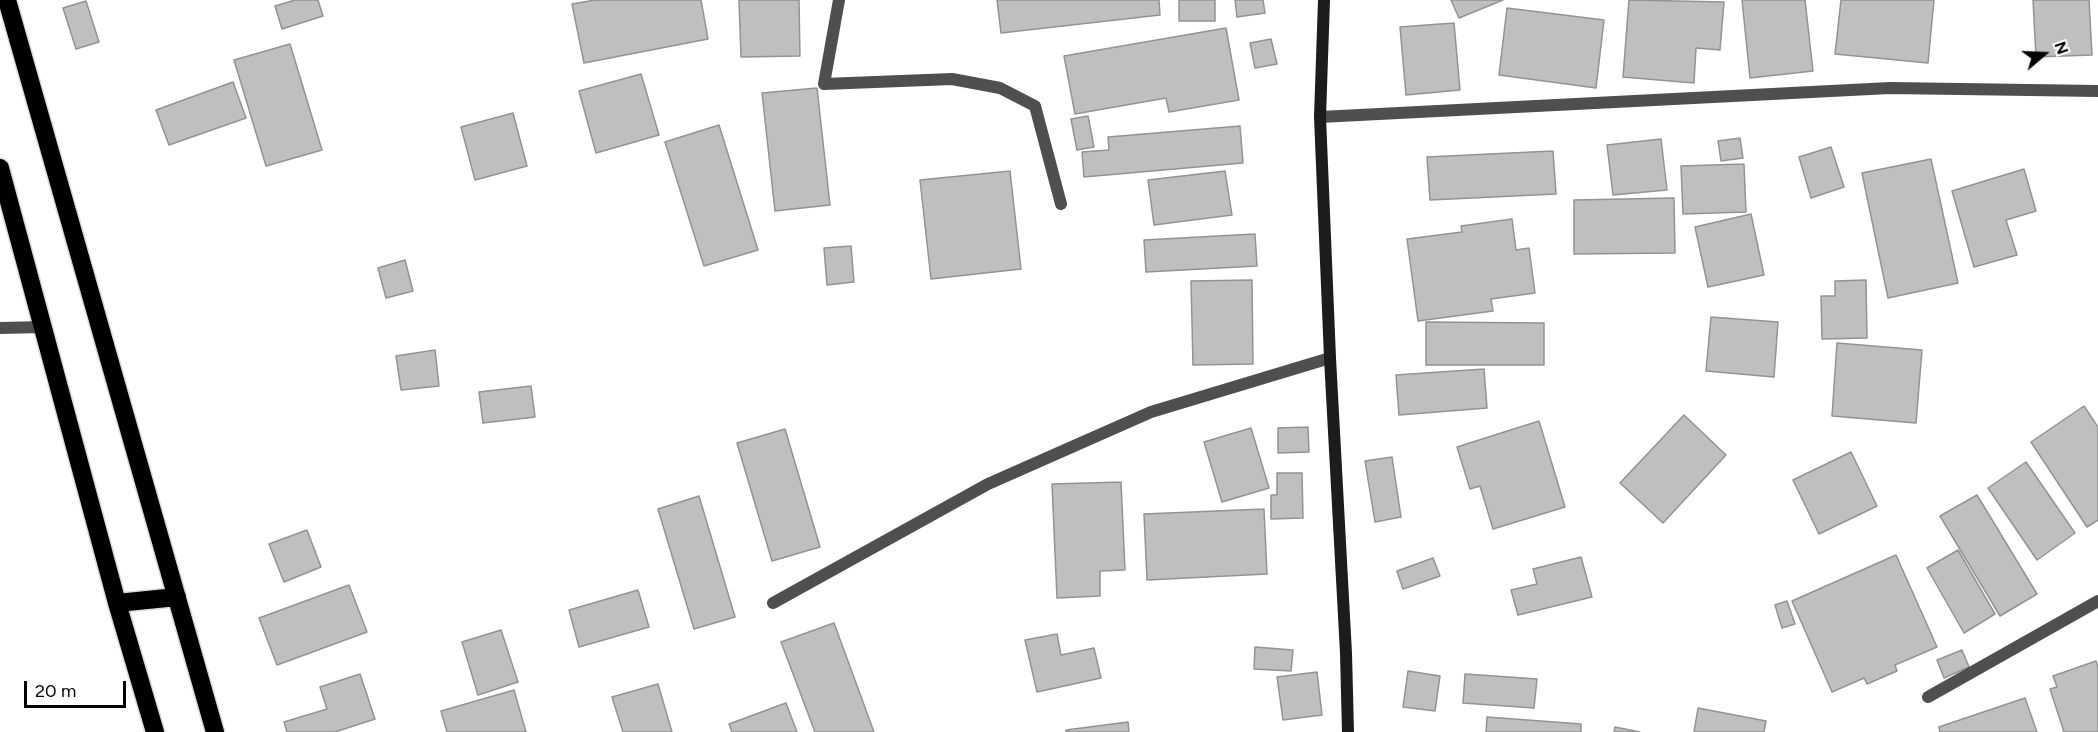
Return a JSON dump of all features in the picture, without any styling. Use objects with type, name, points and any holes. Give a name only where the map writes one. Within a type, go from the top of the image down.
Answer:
[{"type":"highway","points":[[7,0],[215,732]]},
{"type":"highway","points":[[0,168],[117,603],[155,732]]},
{"type":"highway","points":[[117,603],[177,597]]},
{"type":"street","points":[[839,0],[824,84],[952,79],[1000,88],[1035,106],[1061,204]]},
{"type":"street","points":[[1324,0],[1320,117],[1348,732]]},
{"type":"street","points":[[1320,117],[1890,88],[2098,91]]},
{"type":"street","points":[[0,328],[44,327]]},
{"type":"street","points":[[773,603],[988,484],[1140,417],[1330,358]]},
{"type":"street","points":[[1928,697],[2098,601]]},
{"type":"building","points":[[295,0],[318,0],[323,16],[282,29],[275,6]]},
{"type":"building","points":[[595,0],[701,0],[708,39],[584,63],[572,4]]},
{"type":"building","points":[[739,0],[799,0],[800,56],[741,57]]},
{"type":"building","points":[[997,0],[1159,0],[1160,15],[1001,33]]},
{"type":"building","points":[[1179,0],[1215,0],[1215,21],[1179,21]]},
{"type":"building","points":[[1235,0],[1263,0],[1265,13],[1237,17]]},
{"type":"building","points":[[1451,0],[1503,0],[1459,18]]},
{"type":"building","points":[[1629,0],[1724,2],[1720,50],[1696,48],[1694,83],[1623,77]]},
{"type":"building","points":[[1742,0],[1805,0],[1813,71],[1750,78]]},
{"type":"building","points":[[1841,0],[1934,0],[1928,63],[1835,54]]},
{"type":"building","points":[[2033,0],[2089,0],[2092,55],[2036,57]]},
{"type":"building","points":[[86,1],[99,42],[76,49],[63,8]]},
{"type":"building","points":[[1507,8],[1604,20],[1596,88],[1499,75]]},
{"type":"building","points":[[1454,23],[1460,90],[1406,95],[1400,27]]},
{"type":"building","points":[[1226,28],[1239,100],[1169,112],[1166,98],[1075,114],[1064,56]]},
{"type":"building","points":[[1271,39],[1277,64],[1255,68],[1250,43]]},
{"type":"building","points":[[290,44],[322,150],[266,166],[234,60]]},
{"type":"building","points":[[641,74],[659,135],[596,153],[579,91]]},
{"type":"building","points":[[233,82],[246,118],[169,145],[156,110]]},
{"type":"building","points":[[817,88],[830,205],[775,211],[762,93]]},
{"type":"building","points":[[513,113],[527,166],[475,180],[461,127]]},
{"type":"building","points":[[1088,116],[1094,147],[1077,150],[1071,119]]},
{"type":"building","points":[[719,125],[758,250],[704,266],[665,142]]},
{"type":"building","points":[[1240,126],[1243,163],[1084,177],[1082,152],[1109,150],[1108,137]]},
{"type":"building","points":[[1740,138],[1743,158],[1721,161],[1718,141]]},
{"type":"building","points":[[1661,139],[1667,190],[1613,195],[1607,145]]},
{"type":"building","points":[[1831,147],[1844,187],[1811,198],[1799,157]]},
{"type":"building","points":[[1553,151],[1556,194],[1430,200],[1427,157]]},
{"type":"building","points":[[1931,159],[1958,283],[1888,298],[1862,173]]},
{"type":"building","points":[[1744,164],[1746,212],[1683,214],[1681,166]]},
{"type":"building","points":[[2024,169],[2036,211],[2006,220],[2017,255],[1974,267],[1952,191]]},
{"type":"building","points":[[1010,171],[1021,269],[931,279],[920,180]]},
{"type":"building","points":[[1225,171],[1232,215],[1154,225],[1148,180]]},
{"type":"building","points":[[1674,198],[1675,253],[1574,254],[1574,200]]},
{"type":"building","points":[[1751,214],[1764,275],[1708,287],[1695,227]]},
{"type":"building","points":[[1512,219],[1516,250],[1529,248],[1535,293],[1491,299],[1493,311],[1418,321],[1407,239],[1462,232],[1461,226]]},
{"type":"building","points":[[1255,234],[1257,266],[1146,272],[1144,240]]},
{"type":"building","points":[[851,246],[854,282],[827,285],[824,248]]},
{"type":"building","points":[[405,260],[413,291],[386,298],[378,268]]},
{"type":"building","points":[[1252,280],[1253,364],[1193,365],[1191,281]]},
{"type":"building","points":[[1866,280],[1867,338],[1822,339],[1821,296],[1835,296],[1835,281]]},
{"type":"building","points":[[1711,317],[1778,322],[1774,377],[1706,371]]},
{"type":"building","points":[[1426,322],[1544,323],[1544,365],[1426,365]]},
{"type":"building","points":[[1837,343],[1922,350],[1916,423],[1832,416]]},
{"type":"building","points":[[435,350],[439,386],[401,390],[396,356]]},
{"type":"building","points":[[1484,369],[1487,408],[1399,415],[1396,375]]},
{"type":"building","points":[[531,386],[535,417],[483,423],[479,392]]},
{"type":"building","points":[[2084,406],[2098,427],[2098,520],[2087,527],[2031,442]]},
{"type":"building","points":[[1684,415],[1726,455],[1663,523],[1620,483]]},
{"type":"building","points":[[1539,421],[1565,507],[1493,529],[1480,486],[1470,489],[1457,447]]},
{"type":"building","points":[[1308,427],[1309,452],[1278,453],[1278,428]]},
{"type":"building","points":[[1251,428],[1269,488],[1222,502],[1204,442]]},
{"type":"building","points":[[785,429],[820,547],[772,561],[737,443]]},
{"type":"building","points":[[1851,452],[1877,506],[1819,534],[1793,480]]},
{"type":"building","points":[[1392,457],[1401,517],[1375,522],[1365,461]]},
{"type":"building","points":[[2026,462],[2075,533],[2037,560],[1988,488]]},
{"type":"building","points":[[1277,473],[1302,473],[1303,518],[1271,519],[1271,495],[1277,495]]},
{"type":"building","points":[[1121,482],[1125,570],[1100,571],[1100,596],[1057,598],[1052,484]]},
{"type":"building","points":[[1977,495],[2037,594],[2000,616],[1940,516]]},
{"type":"building","points":[[699,496],[735,617],[694,629],[658,509]]},
{"type":"building","points":[[1264,509],[1267,574],[1147,580],[1144,514]]},
{"type":"building","points":[[307,530],[321,567],[284,582],[269,544]]},
{"type":"building","points":[[1958,550],[1995,614],[1964,633],[1927,568]]},
{"type":"building","points":[[1896,555],[1937,647],[1895,665],[1897,671],[1867,684],[1864,678],[1832,692],[1792,601]]},
{"type":"building","points":[[1581,557],[1592,597],[1518,615],[1511,590],[1537,584],[1533,569]]},
{"type":"building","points":[[1433,558],[1440,576],[1403,589],[1397,571]]},
{"type":"building","points":[[349,585],[367,632],[277,665],[259,618]]},
{"type":"building","points":[[638,590],[649,627],[579,647],[569,610]]},
{"type":"building","points":[[1787,601],[1795,624],[1782,628],[1775,605]]},
{"type":"building","points":[[834,623],[874,732],[815,732],[781,642]]},
{"type":"building","points":[[501,630],[518,682],[478,695],[462,642]]},
{"type":"building","points":[[1057,634],[1061,655],[1094,648],[1101,678],[1037,692],[1025,640]]},
{"type":"building","points":[[1255,647],[1293,650],[1291,671],[1254,669]]},
{"type":"building","points":[[1962,650],[1969,667],[1944,678],[1937,660]]},
{"type":"building","points":[[2096,661],[2098,667],[2098,732],[2064,732],[2050,689],[2057,687],[2053,676]]},
{"type":"building","points":[[1408,671],[1440,676],[1435,711],[1403,707]]},
{"type":"building","points":[[1317,672],[1322,715],[1283,720],[1277,677]]},
{"type":"building","points":[[360,674],[375,719],[335,732],[287,732],[284,722],[327,709],[320,687]]},
{"type":"building","points":[[1465,674],[1537,679],[1534,708],[1463,703]]},
{"type":"building","points":[[658,684],[672,732],[623,732],[612,697]]},
{"type":"building","points":[[514,690],[526,732],[447,732],[441,711]]},
{"type":"building","points":[[2025,698],[2037,732],[1940,732],[1939,727]]},
{"type":"building","points":[[786,703],[797,732],[732,732],[729,724]]},
{"type":"building","points":[[1698,708],[1766,721],[1764,732],[1694,732]]},
{"type":"building","points":[[1487,717],[1581,724],[1581,732],[1486,732]]},
{"type":"building","points":[[1128,722],[1129,732],[1066,732],[1066,730]]},
{"type":"building","points":[[1615,727],[1640,732],[1614,732]]}]
